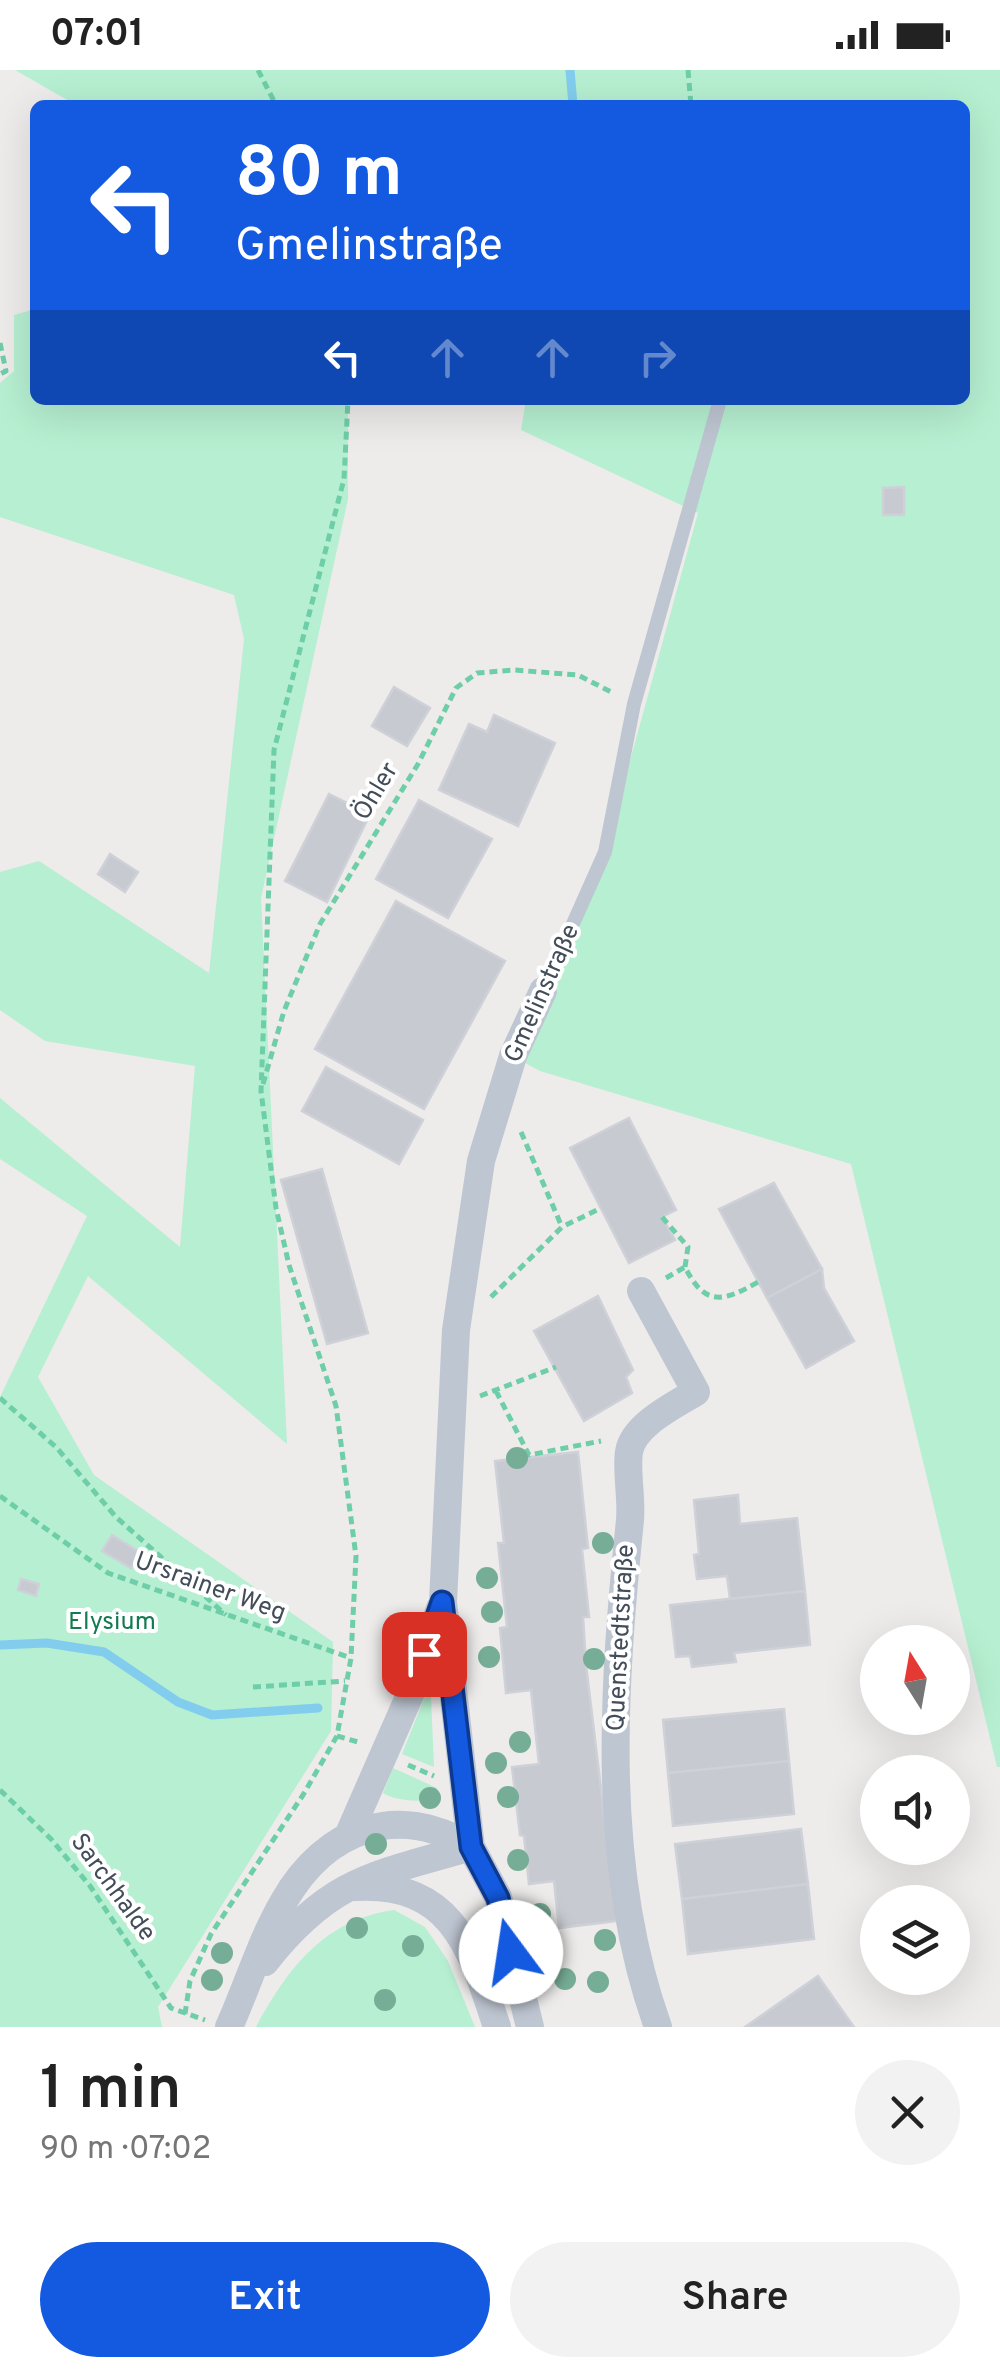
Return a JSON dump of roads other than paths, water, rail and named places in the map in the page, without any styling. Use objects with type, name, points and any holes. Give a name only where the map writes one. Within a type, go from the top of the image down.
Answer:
[{"type":"street","name":"Gmelinstraße","points":[[530,2027],[498,1898],[471,1847],[442,1602],[456,1330],[481,1162],[507,1076],[543,992]]},
{"type":"street","name":"Quenstedtstraße","points":[[641,1291],[696,1392],[663,1412],[639,1434],[629,1450],[631,1509],[617,1656],[618,1794],[639,1966],[658,2027]]},
{"type":"street","name":"Gmelinstraße","points":[[348,1836],[416,1681],[442,1602]]},
{"type":"street","points":[[229,2027],[285,1899],[320,1857],[348,1836],[380,1823],[420,1825],[447,1832],[471,1847]]},
{"type":"street","points":[[249,1983],[304,1917],[345,1888],[386,1870],[471,1847]]},
{"type":"street","points":[[345,1888],[405,1889],[437,1908],[467,1947],[497,2027]]},
{"type":"lane","name":"Gmelinstraße","points":[[543,992],[605,852],[634,704],[719,405]]},
{"type":"waterway","points":[[570,70],[573,100]]},
{"type":"waterway","points":[[0,1645],[47,1643],[104,1652],[178,1702],[212,1715],[318,1708]]},
{"type":"park label","name":"Elysium","points":[[112,1623]]}]
